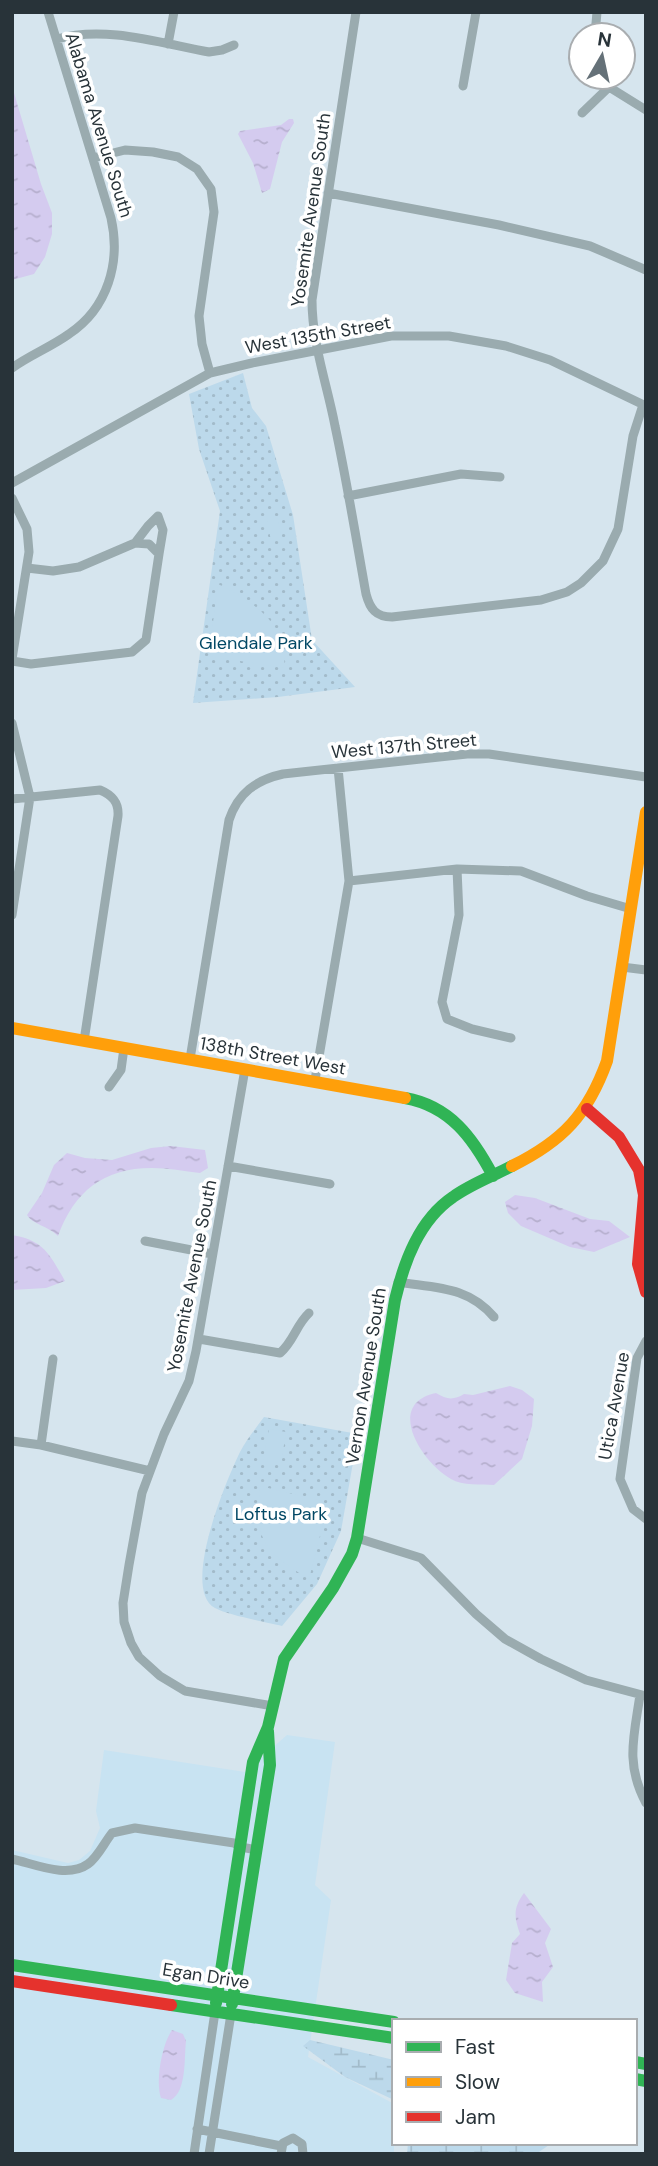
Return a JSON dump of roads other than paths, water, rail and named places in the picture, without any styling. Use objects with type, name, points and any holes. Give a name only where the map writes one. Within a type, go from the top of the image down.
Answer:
[{"type":"main road","name":"Vernon Avenue South","points":[[215,2012],[253,1762],[268,1727],[284,1659],[333,1588],[352,1554],[357,1538],[398,1282],[418,1236],[449,1200],[535,1155],[561,1137],[587,1109],[599,1087],[607,1061],[646,812]]},
{"type":"main road","name":"138th Street West","points":[[12,1028],[419,1100],[441,1109],[468,1131],[493,1176]]},
{"type":"main road","points":[[587,1109],[620,1137],[639,1170],[643,1198],[638,1264],[646,1292]]},
{"type":"main road","name":"Vernon Avenue South","points":[[231,2014],[270,1765],[268,1727]]},
{"type":"main road","name":"Egan Drive","points":[[12,1965],[392,2022]]},
{"type":"main road","name":"Egan Drive","points":[[12,1981],[392,2038]]},
{"type":"street","name":"Alabama Avenue South","points":[[12,368],[71,333],[92,312],[107,289],[115,259],[114,231],[48,12]]},
{"type":"street","points":[[169,44],[174,12]]},
{"type":"street","name":"Yosemite Avenue South","points":[[356,12],[312,300],[317,350],[335,425],[368,602],[377,614],[392,617],[541,600],[567,592],[582,583],[603,561],[618,530],[633,436],[644,406]]},
{"type":"street","points":[[463,86],[475,12]]},
{"type":"street","points":[[57,39],[97,32],[209,52],[234,45]]},
{"type":"street","points":[[582,113],[605,91]]},
{"type":"street","points":[[615,91],[646,110]]},
{"type":"street","points":[[93,158],[125,150],[178,157],[197,169],[211,189],[214,212],[199,316],[202,344],[210,373]]},
{"type":"street","points":[[328,193],[499,225],[590,246],[646,270]]},
{"type":"street","name":"West 135th Street","points":[[12,483],[210,373],[391,336],[468,338],[506,346],[550,360],[644,406]]},
{"type":"street","points":[[348,496],[461,474],[499,477]]},
{"type":"street","points":[[12,498],[27,529],[29,552],[12,660],[31,664],[132,652],[146,640],[163,530],[158,516],[135,543]]},
{"type":"street","points":[[27,568],[53,571],[79,568],[135,543],[149,544],[159,554]]},
{"type":"street","points":[[12,723],[30,797],[12,915]]},
{"type":"street","name":"West 137th Street","points":[[190,1059],[229,820],[239,799],[261,780],[283,774],[467,754],[489,754],[646,778]]},
{"type":"street","points":[[315,1080],[349,881],[338,768]]},
{"type":"street","points":[[12,799],[100,790],[117,803],[118,816],[84,1041]]},
{"type":"street","points":[[349,881],[457,869],[521,871],[631,909]]},
{"type":"street","points":[[457,869],[459,915],[442,1002],[447,1020],[511,1038]]},
{"type":"street","points":[[622,967],[646,970]]},
{"type":"street","points":[[108,1087],[121,1070],[124,1048]]},
{"type":"street","name":"Yosemite Avenue South","points":[[245,1069],[199,1339],[189,1381],[164,1434],[136,1517],[123,1603],[124,1622],[131,1643],[139,1657],[160,1676],[185,1691],[273,1706]]},
{"type":"street","points":[[229,1166],[330,1184]]},
{"type":"street","points":[[145,1241],[212,1254]]},
{"type":"street","points":[[398,1282],[460,1291],[481,1302],[494,1317]]},
{"type":"street","points":[[199,1339],[280,1353],[290,1344],[298,1324],[309,1313]]},
{"type":"street","name":"Utica Avenue","points":[[646,1341],[637,1358],[620,1479],[633,1509],[646,1519]]},
{"type":"street","points":[[41,1446],[53,1359]]},
{"type":"street","points":[[12,1441],[150,1471]]},
{"type":"street","points":[[357,1538],[421,1559],[476,1614],[505,1639],[529,1653],[586,1680],[643,1695],[632,1764],[639,1790],[646,1803]]},
{"type":"street","points":[[12,1859],[67,1871],[78,1869],[89,1864],[112,1833],[135,1828],[234,1843],[257,1850]]},
{"type":"street","points":[[194,2154],[215,2012]]},
{"type":"street","points":[[209,2154],[231,2014]]},
{"type":"street","points":[[197,2129],[281,2150],[289,2139],[296,2139],[302,2144],[303,2154]]},
{"type":"water","points":[[12,86],[52,213],[52,234],[45,257],[34,274],[12,280]]},
{"type":"water","points":[[293,119],[294,123],[282,142],[270,189],[262,193],[253,163],[238,134],[240,131],[281,125]]},
{"type":"water","points":[[171,1146],[205,1150],[208,1168],[200,1173],[158,1168],[135,1169],[105,1178],[82,1195],[58,1236],[27,1215],[42,1193],[54,1165],[67,1153],[85,1158],[112,1160],[151,1148]]},
{"type":"water","points":[[515,1195],[535,1198],[590,1219],[609,1221],[630,1237],[594,1252],[570,1247],[521,1226],[508,1213],[505,1202]]},
{"type":"water","points":[[12,1235],[32,1241],[45,1250],[65,1281],[46,1288],[12,1290]]},
{"type":"water","points":[[510,1386],[522,1390],[534,1399],[532,1426],[522,1459],[494,1485],[461,1483],[451,1479],[429,1460],[420,1448],[410,1421],[412,1409],[421,1399],[436,1393],[454,1398]]},
{"type":"water","points":[[524,1893],[551,1929],[545,1943],[553,1967],[542,1982],[543,2002],[515,1993],[506,1980],[512,1943],[520,1934],[516,1908]]},
{"type":"water","points":[[172,2030],[183,2034],[186,2041],[182,2082],[176,2096],[171,2100],[161,2098],[159,2073]]},
{"type":"park label","name":"Glendale Park","points":[[256,643]]},
{"type":"park label","name":"Loftus Park","points":[[281,1514]]}]
